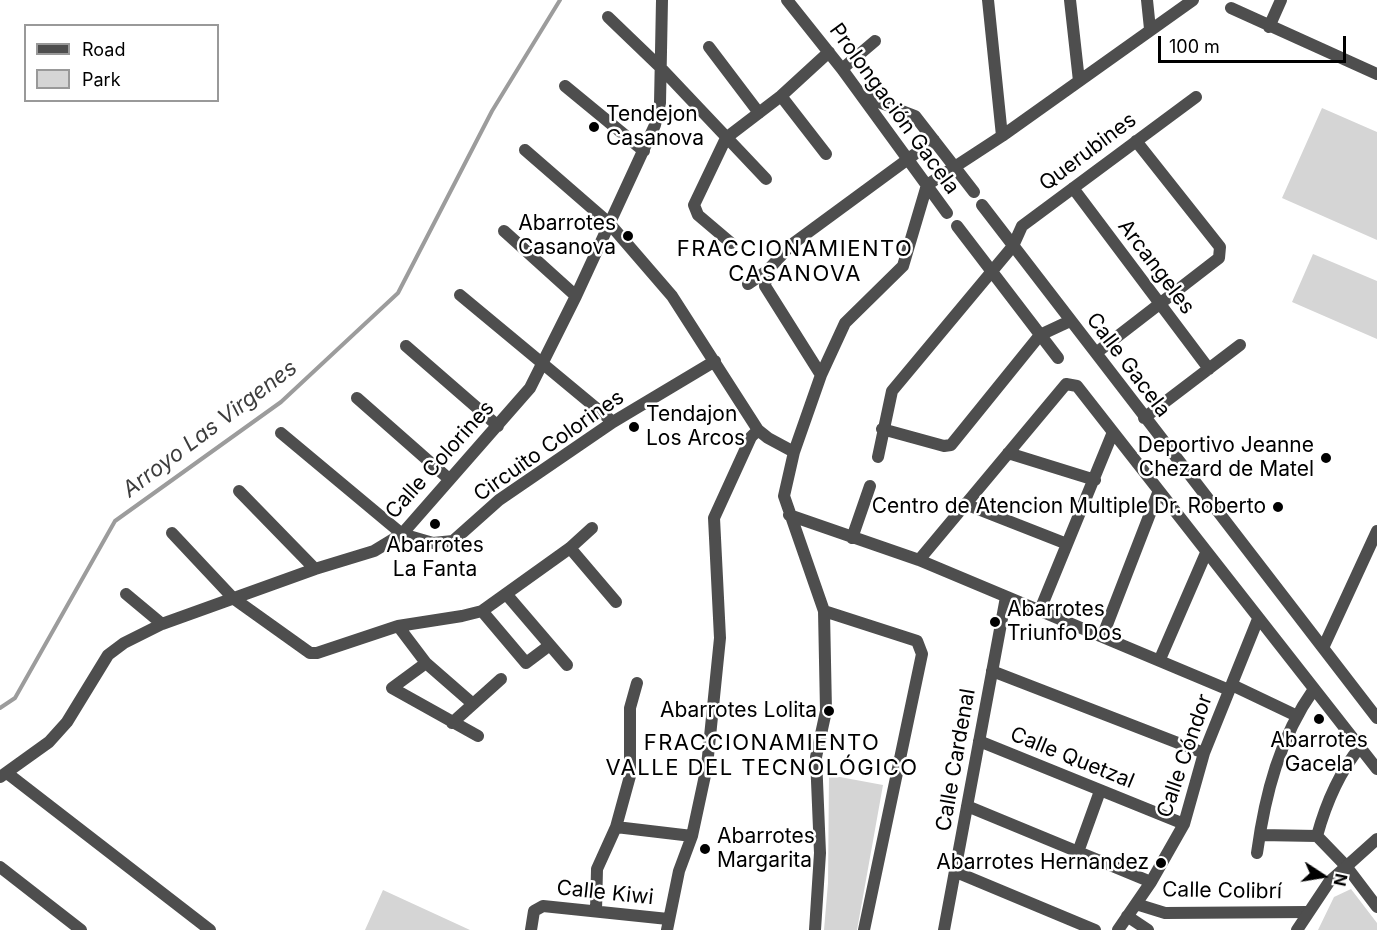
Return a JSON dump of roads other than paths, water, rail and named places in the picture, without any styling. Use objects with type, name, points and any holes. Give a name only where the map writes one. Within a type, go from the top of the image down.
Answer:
[{"type":"street","name":"Calle Colorines","points":[[4,775],[50,742],[67,722],[108,655],[124,643],[162,624],[315,569],[374,551],[402,534],[498,426],[530,388],[542,365],[655,125],[660,103],[662,0]]},
{"type":"street","name":"Prolongación Gacela","points":[[788,0],[842,69],[947,213]]},
{"type":"street","points":[[988,0],[1002,136]]},
{"type":"street","points":[[1070,0],[1079,81]]},
{"type":"street","points":[[1147,0],[1149,29]]},
{"type":"street","points":[[815,930],[820,853],[816,757],[826,711],[825,611],[789,516],[784,496],[794,452],[821,375],[845,323],[903,266],[927,185],[1002,136],[1149,29],[1193,0]]},
{"type":"street","points":[[1269,27],[1281,0]]},
{"type":"street","points":[[1231,8],[1377,74]]},
{"type":"street","points":[[608,17],[660,67],[766,179]]},
{"type":"street","points":[[842,69],[875,41]]},
{"type":"street","points":[[709,47],[759,113]]},
{"type":"street","points":[[731,243],[698,216],[694,205],[726,138],[781,96],[829,52]]},
{"type":"street","points":[[565,86],[644,151]]},
{"type":"street","points":[[781,96],[826,154]]},
{"type":"street","points":[[862,96],[915,116],[974,192]]},
{"type":"street","name":"Querubines","points":[[878,457],[882,429],[892,391],[1013,246],[1022,226],[1196,97]]},
{"type":"street","points":[[748,284],[767,271],[791,245],[934,140]]},
{"type":"street","points":[[1096,353],[1219,258],[1220,247],[1136,141]]},
{"type":"street","points":[[525,150],[609,223],[672,296],[758,430],[794,452]]},
{"type":"street","name":"Arcangeles","points":[[1073,188],[1209,369]]},
{"type":"street","name":"Calle Gacela","points":[[982,205],[1377,718]]},
{"type":"street","points":[[957,226],[1058,358]]},
{"type":"street","points":[[504,231],[576,296]]},
{"type":"street","points":[[767,271],[765,286],[821,375]]},
{"type":"street","points":[[460,295],[613,422]]},
{"type":"street","points":[[882,429],[944,446],[951,445],[1040,336],[1070,321]]},
{"type":"street","points":[[1144,418],[1240,345]]},
{"type":"street","points":[[406,346],[498,426]]},
{"type":"street","name":"Circuito Colorines","points":[[402,534],[433,543],[453,541],[499,500],[613,422],[715,361]]},
{"type":"street","points":[[919,560],[1066,384],[1077,386],[1158,493],[1377,769]]},
{"type":"street","points":[[357,398],[449,479]]},
{"type":"street","points":[[668,924],[679,871],[692,836],[707,766],[720,638],[714,518],[751,437],[758,430]]},
{"type":"street","points":[[1040,610],[1113,432]]},
{"type":"street","points":[[281,434],[402,534]]},
{"type":"street","points":[[1008,453],[1095,480]]},
{"type":"street","points":[[852,538],[870,486]]},
{"type":"street","points":[[239,491],[315,569]]},
{"type":"street","points":[[1103,635],[1158,493]]},
{"type":"street","points":[[965,504],[1067,544]]},
{"type":"street","points":[[789,516],[919,560],[1295,715]]},
{"type":"street","points":[[172,533],[233,598],[310,653],[317,653],[398,626],[462,616],[482,610],[507,595],[570,548],[592,528]]},
{"type":"street","points":[[1323,648],[1377,531]]},
{"type":"street","points":[[570,548],[616,602]]},
{"type":"street","points":[[1160,659],[1206,553]]},
{"type":"street","points":[[126,594],[162,624]]},
{"type":"street","points":[[507,595],[567,665]]},
{"type":"street","name":"Calle Cardenal","points":[[944,930],[1006,597]]},
{"type":"street","points":[[482,610],[526,663],[550,645]]},
{"type":"street","points":[[825,611],[917,641],[922,654],[864,930]]},
{"type":"street","name":"Calle Cóndor","points":[[1118,930],[1151,882],[1184,824],[1204,753],[1258,619]]},
{"type":"street","points":[[398,626],[426,663],[473,704]]},
{"type":"street","points":[[426,663],[392,688],[478,736]]},
{"type":"street","points":[[992,671],[1204,753]]},
{"type":"street","points":[[452,723],[501,679]]},
{"type":"street","points":[[596,911],[597,870],[616,827],[630,776],[630,708],[637,683]]},
{"type":"street","points":[[1257,853],[1280,750],[1295,715],[1314,688]]},
{"type":"street","name":"Calle Quetzal","points":[[979,741],[1184,824]]},
{"type":"street","points":[[1317,836],[1326,804],[1346,764],[1360,747]]},
{"type":"street","points":[[4,775],[210,930]]},
{"type":"street","points":[[1078,852],[1100,791]]},
{"type":"street","points":[[967,806],[1151,882]]},
{"type":"street","points":[[616,827],[692,836]]},
{"type":"street","points":[[1260,835],[1317,836],[1346,866],[1377,906]]},
{"type":"street","points":[[1297,930],[1329,882],[1377,839]]},
{"type":"street","points":[[0,867],[72,928]]},
{"type":"street","points":[[956,872],[1095,930]]},
{"type":"street","name":"Calle Colibrí","points":[[1136,904],[1165,913],[1308,912]]},
{"type":"street","name":"Calle Kiwi","points":[[531,930],[532,917],[538,907],[596,911],[668,924]]},
{"type":"street","points":[[1128,916],[1148,930]]},
{"type":"waterway","name":"Arroyo Las Virgenes","points":[[0,708],[15,698],[115,521],[281,402],[398,293],[492,111],[560,0]]},
{"type":"place","name":"Tendejon Casanova","points":[[594,127]]},
{"type":"place","name":"Abarrotes Casanova","points":[[628,236]]},
{"type":"place","name":"Tendajon Los Arcos","points":[[634,427]]},
{"type":"place","name":"Deportivo Jeanne Chezard de Matel","points":[[1326,458]]},
{"type":"place","name":"Centro de Atencion Multiple Dr. Roberto","points":[[1278,507]]},
{"type":"place","name":"Abarrotes La Fanta","points":[[435,524]]},
{"type":"place","name":"Abarrotes Triunfo Dos","points":[[995,622]]},
{"type":"place","name":"Abarrotes Lolita","points":[[829,711]]},
{"type":"place","name":"Abarrotes Gacela","points":[[1319,719]]},
{"type":"place","name":"Abarrotes Margarita","points":[[705,849]]},
{"type":"place","name":"Abarrotes Hernandez","points":[[1161,863]]},
{"type":"district","name":"FRACCIONAMIENTO CASANOVA","points":[[795,262]]},
{"type":"district","name":"FRACCIONAMIENTO VALLE DEL TECNOLÓGICO","points":[[762,756]]}]
